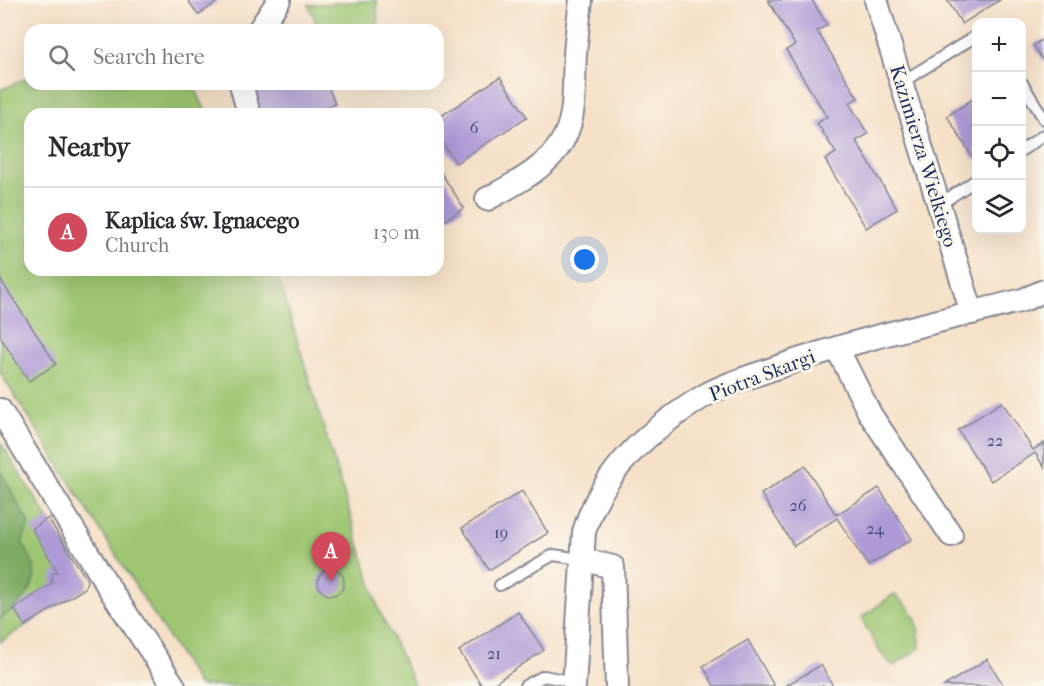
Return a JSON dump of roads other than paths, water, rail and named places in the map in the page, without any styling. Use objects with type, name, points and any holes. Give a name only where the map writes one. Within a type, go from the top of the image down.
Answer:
[{"type":"street","points":[[263,24],[279,0]]},
{"type":"street","points":[[487,199],[524,178],[548,158],[565,137],[574,107],[575,54],[581,0]]},
{"type":"street","name":"Kazimierza Wielkiego","points":[[876,0],[972,313]]},
{"type":"street","points":[[243,90],[247,108]]},
{"type":"street","name":"Piotra Skargi","points":[[574,684],[581,559],[584,532],[590,510],[602,487],[627,455],[644,440],[705,395],[788,363],[837,348],[1023,300],[1044,291]]},
{"type":"street","points":[[837,348],[870,414],[951,535]]},
{"type":"street","points":[[0,410],[111,591],[174,686]]},
{"type":"street","points":[[581,559],[613,567],[617,686]]},
{"type":"lane","points":[[902,82],[972,38]]},
{"type":"lane","points":[[1026,90],[1044,120]]},
{"type":"lane","points":[[1026,147],[1044,135]]},
{"type":"lane","points":[[940,204],[972,183]]},
{"type":"lane","points":[[500,585],[553,555],[581,559]]},
{"type":"lane","points":[[525,686],[544,676],[574,684]]},
{"type":"place","name":"Kaplica św. Ignacego","points":[[331,582]]}]
